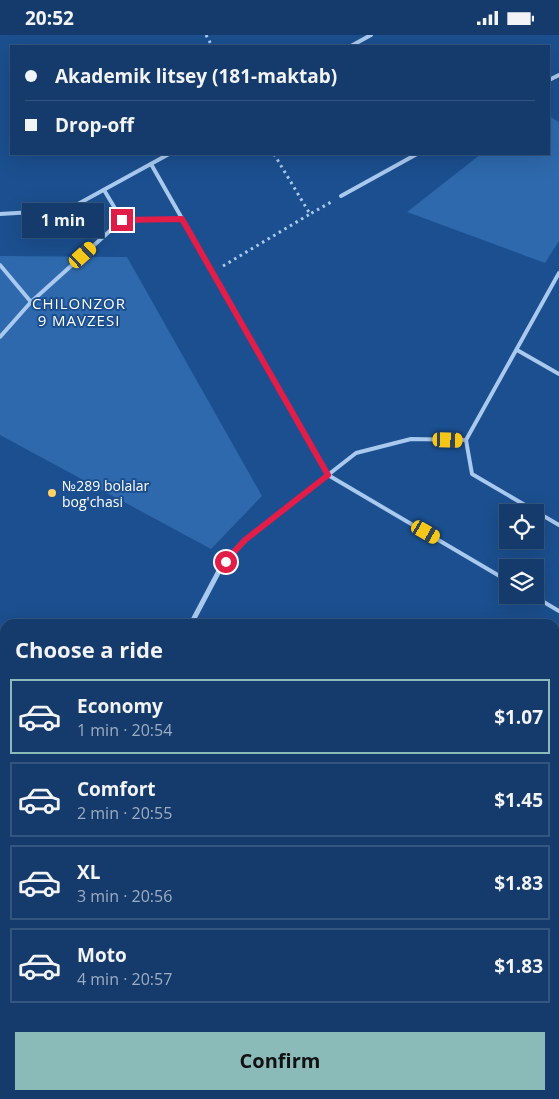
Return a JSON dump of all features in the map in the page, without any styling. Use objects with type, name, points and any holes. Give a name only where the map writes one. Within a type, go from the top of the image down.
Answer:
[{"type":"street","points":[[194,619],[219,571],[245,540]]},
{"type":"lane","points":[[353,45],[371,35]]},
{"type":"lane","points":[[0,214],[67,210],[167,155]]},
{"type":"lane","points":[[341,196],[415,155]]},
{"type":"lane","points":[[151,164],[328,475],[499,576]]},
{"type":"lane","points":[[104,190],[122,220]]},
{"type":"lane","points":[[0,337],[30,302],[122,220],[182,219]]},
{"type":"lane","points":[[0,265],[30,302]]},
{"type":"lane","points":[[559,273],[466,441],[472,474],[559,525]]},
{"type":"lane","points":[[516,350],[559,374]]},
{"type":"lane","points":[[245,540],[356,453],[411,439],[466,441]]},
{"type":"lane","points":[[544,602],[559,611]]},
{"type":"path","points":[[275,155],[310,214]]},
{"type":"path","points":[[213,272],[341,196]]},
{"type":"shaded area","points":[[550,117],[559,122],[559,241],[545,263],[407,212],[480,155],[550,155]]},
{"type":"shaded area","points":[[0,256],[127,257],[262,496],[211,549],[0,435]]},
{"type":"place","name":"№289 bolalar bog'chasi","points":[[52,493]]},
{"type":"district","name":"CHILONZOR 9 MAVZESI","points":[[79,312]]},
{"type":"route","points":[[122,220],[182,219],[328,475],[245,540],[226,562]]}]
